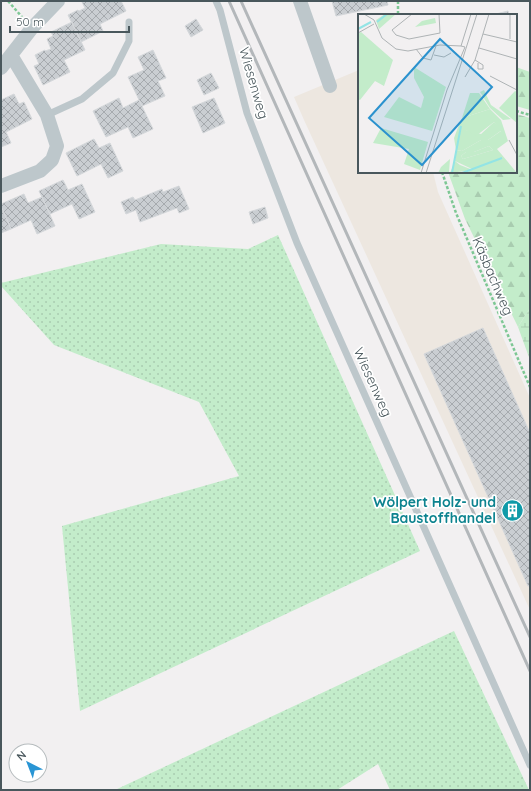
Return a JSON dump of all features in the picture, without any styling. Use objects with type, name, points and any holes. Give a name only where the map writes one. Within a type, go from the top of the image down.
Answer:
[{"type":"street","points":[[1,68],[32,28],[58,1]]},
{"type":"street","points":[[300,1],[330,86]]},
{"type":"street","points":[[1,186],[40,171],[52,160],[57,146],[47,115],[11,55]]},
{"type":"lane","name":"Wiesenweg","points":[[216,1],[220,10],[247,113],[297,243],[530,765]]},
{"type":"lane","points":[[47,115],[82,99],[113,73],[129,41],[129,22]]},
{"type":"path","points":[[8,1],[32,28]]},
{"type":"path","points":[[398,1],[398,14]]},
{"type":"path","points":[[517,111],[530,116]]},
{"type":"path","name":"Käsbachweg","points":[[442,173],[456,213],[530,387]]},
{"type":"shaded area","points":[[358,70],[358,173],[433,173],[438,192],[530,398],[530,610],[304,120],[294,97]]},
{"type":"green space","points":[[517,67],[530,72],[530,110],[517,106]]},
{"type":"green space","points":[[517,114],[530,118],[530,308],[518,327],[465,219],[448,173],[517,173]]},
{"type":"green space","points":[[278,235],[420,551],[80,711],[62,526],[239,476],[199,402],[54,345],[1,286],[1,283],[161,244],[248,249]]},
{"type":"green space","points":[[530,308],[530,360],[518,327]]},
{"type":"green space","points":[[454,631],[529,790],[390,790],[378,764],[337,790],[115,790]]},
{"type":"building","points":[[121,1],[126,11],[100,24],[103,31],[81,42],[68,15],[85,8],[82,2]]},
{"type":"building","points":[[332,1],[387,1],[388,5],[336,16]]},
{"type":"building","points":[[508,11],[509,14],[496,14]]},
{"type":"building","points":[[196,19],[203,30],[191,37],[185,26]]},
{"type":"building","points":[[72,22],[85,50],[64,60],[70,72],[43,85],[34,66],[39,64],[35,55],[51,49],[47,39],[53,36],[51,32]]},
{"type":"building","points":[[153,50],[166,78],[158,81],[165,96],[142,106],[128,77],[144,70],[138,57]]},
{"type":"building","points":[[211,73],[219,88],[204,95],[197,80]]},
{"type":"building","points":[[14,94],[19,104],[24,102],[32,119],[6,132],[11,143],[1,147],[1,100]]},
{"type":"building","points":[[119,98],[123,108],[139,100],[153,129],[133,138],[128,127],[106,137],[93,111]]},
{"type":"building","points":[[214,98],[225,123],[203,133],[192,107]]},
{"type":"building","points":[[94,139],[99,148],[110,143],[123,171],[108,178],[101,164],[77,176],[66,153]]},
{"type":"building","points":[[63,180],[68,190],[82,184],[95,212],[79,219],[72,204],[50,214],[39,191]]},
{"type":"building","points":[[179,186],[189,209],[179,213],[177,208],[140,222],[136,210],[126,214],[121,202],[133,197],[135,200],[162,189],[163,192]]},
{"type":"building","points":[[24,194],[28,203],[42,197],[55,226],[37,234],[31,220],[11,229],[1,204]]},
{"type":"building","points":[[1,206],[11,229],[1,233]]},
{"type":"building","points":[[265,207],[268,218],[253,224],[249,212]]},
{"type":"building","name":"Wölpert Holz- und Baustoffhandel","points":[[483,328],[530,433],[530,586],[528,586],[424,354]]},
{"type":"railway","points":[[229,1],[530,671]]},
{"type":"railway","points":[[241,1],[530,637]]},
{"type":"place","name":"Wölpert Holz- und Baustoffhandel","points":[[512,510]]}]
